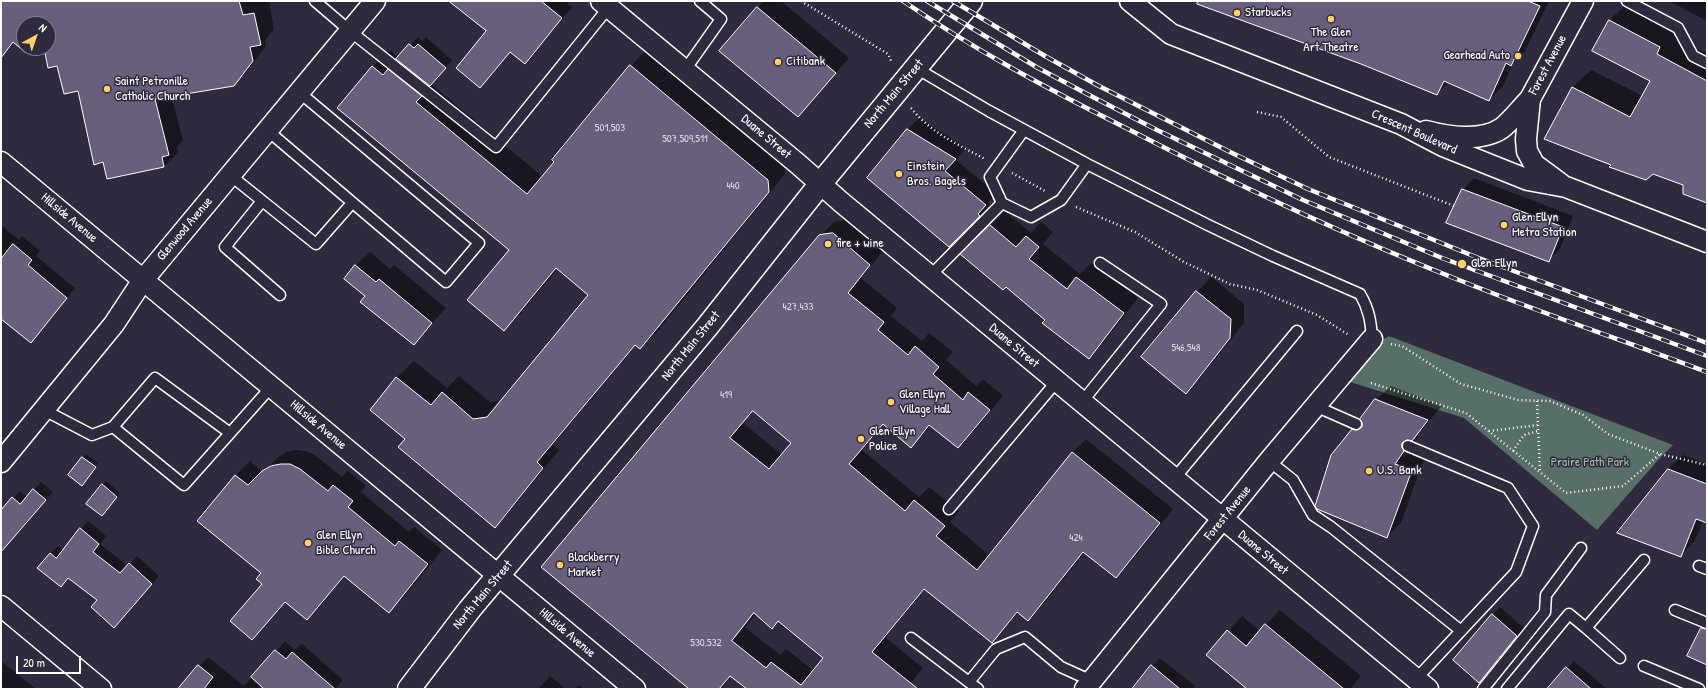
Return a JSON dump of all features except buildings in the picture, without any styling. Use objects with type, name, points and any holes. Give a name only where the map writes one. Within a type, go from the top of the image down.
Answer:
[{"type":"street","name":"Glenwood Avenue","points":[[1,462],[114,324],[143,280],[375,1]]},
{"type":"street","name":"North Main Street","points":[[408,689],[470,609],[707,327],[821,183],[971,1]]},
{"type":"street","name":"Crescent Boulevard","points":[[1130,1],[1171,34],[1401,124],[1443,146],[1528,180],[1566,187],[1707,242]]},
{"type":"street","name":"Forest Avenue","points":[[1566,187],[1534,164],[1527,151],[1526,139],[1530,99],[1583,1]]},
{"type":"street","name":"Duane Street","points":[[605,4],[1056,381],[1422,684]]},
{"type":"street","points":[[1401,124],[1435,133],[1465,136],[1484,135],[1501,128],[1530,99]]},
{"type":"street","name":"Hillside Avenue","points":[[1,162],[635,689]]},
{"type":"street","name":"Forest Avenue","points":[[1089,685],[1269,461],[1372,339]]},
{"type":"street","points":[[1,606],[100,689]]},
{"type":"lane","points":[[315,1],[350,31],[496,146],[605,4]]},
{"type":"lane","points":[[685,70],[721,19],[700,1]]},
{"type":"lane","points":[[1627,1],[1678,28],[1693,56],[1707,63]]},
{"type":"lane","points":[[916,68],[1087,164],[1227,234],[1360,294],[1366,303],[1370,318],[1372,339]]},
{"type":"lane","points":[[267,130],[446,282],[479,243],[299,92]]},
{"type":"lane","points":[[1024,130],[990,177],[1002,203],[1031,217],[1061,200],[1087,164]]},
{"type":"lane","points":[[230,175],[316,244],[352,203]]},
{"type":"lane","points":[[262,200],[225,247],[280,295]]},
{"type":"lane","points":[[930,276],[1002,203]]},
{"type":"lane","points":[[1082,402],[1161,304],[1100,263]]},
{"type":"lane","points":[[1174,479],[1297,330]]},
{"type":"lane","points":[[44,410],[92,435],[113,427],[155,378],[230,433]]},
{"type":"lane","points":[[949,509],[1056,381]]},
{"type":"lane","points":[[113,427],[184,485],[272,387]]},
{"type":"lane","points":[[1314,406],[1356,424]]},
{"type":"lane","points":[[1408,446],[1508,488],[1533,526],[1516,572],[1460,630],[1422,684]]},
{"type":"lane","points":[[1269,461],[1293,480],[1313,515],[1331,527],[1460,630]]},
{"type":"lane","points":[[1483,689],[1545,612],[1546,595],[1581,548]]},
{"type":"lane","points":[[1586,628],[1644,560]]},
{"type":"lane","points":[[1675,610],[1707,623]]},
{"type":"lane","points":[[1507,689],[1569,614],[1620,658]]},
{"type":"lane","points":[[969,682],[996,649],[1025,637],[1060,667],[1089,685]]},
{"type":"lane","points":[[911,638],[978,689]]},
{"type":"lane","points":[[1644,666],[1699,689]]},
{"type":"path","points":[[801,1],[888,54]]},
{"type":"path","points":[[908,104],[923,123],[939,135],[1061,200],[1135,232],[1184,262],[1230,284],[1257,290],[1318,315],[1349,335],[1402,346],[1461,384],[1518,400],[1550,401],[1583,416],[1608,434],[1660,454],[1707,465]]},
{"type":"path","points":[[1257,112],[1281,117],[1329,157],[1454,206]]},
{"type":"path","points":[[1371,383],[1466,413],[1566,493],[1623,486],[1660,454]]},
{"type":"path","points":[[1537,401],[1540,473]]},
{"type":"path","points":[[1488,431],[1538,425]]},
{"type":"path","points":[[1513,451],[1524,435],[1538,431]]},
{"type":"green space","name":"Praire Path Park","points":[[1389,336],[1673,445],[1597,530],[1464,418],[1344,380],[1374,345]]},
{"type":"railway","points":[[903,1],[956,36],[1039,83],[1166,149],[1294,210],[1469,284],[1707,372]]},
{"type":"railway","points":[[927,1],[1038,68],[1089,95],[1157,130],[1303,200],[1442,258],[1707,356]]},
{"type":"railway","points":[[953,1],[1097,85],[1230,152],[1308,189],[1476,257],[1707,343]]},
{"type":"place","name":"Starbucks","points":[[1237,13]]},
{"type":"place","name":"The Glen Art Theatre","points":[[1331,19]]},
{"type":"place","name":"Gearhead Auto","points":[[1518,56]]},
{"type":"place","name":"Citibank","points":[[778,62]]},
{"type":"place","name":"Saint Petronille Catholic Church","points":[[107,89]]},
{"type":"place","name":"Einstein Bros. Bagels","points":[[899,174]]},
{"type":"place","name":"Glen Ellyn Metra Station","points":[[1504,225]]},
{"type":"place","name":"fire + wine","points":[[828,244]]},
{"type":"place","name":"Glen Ellyn","points":[[1462,264]]},
{"type":"place","name":"Glen Ellyn Village Hall","points":[[891,402]]},
{"type":"place","name":"Glen Ellyn Police","points":[[861,439]]},
{"type":"place","name":"U.S. Bank","points":[[1369,471]]},
{"type":"place","name":"Glen Ellyn Bible Church","points":[[308,543]]},
{"type":"place","name":"Blackberry Market","points":[[560,565]]}]
